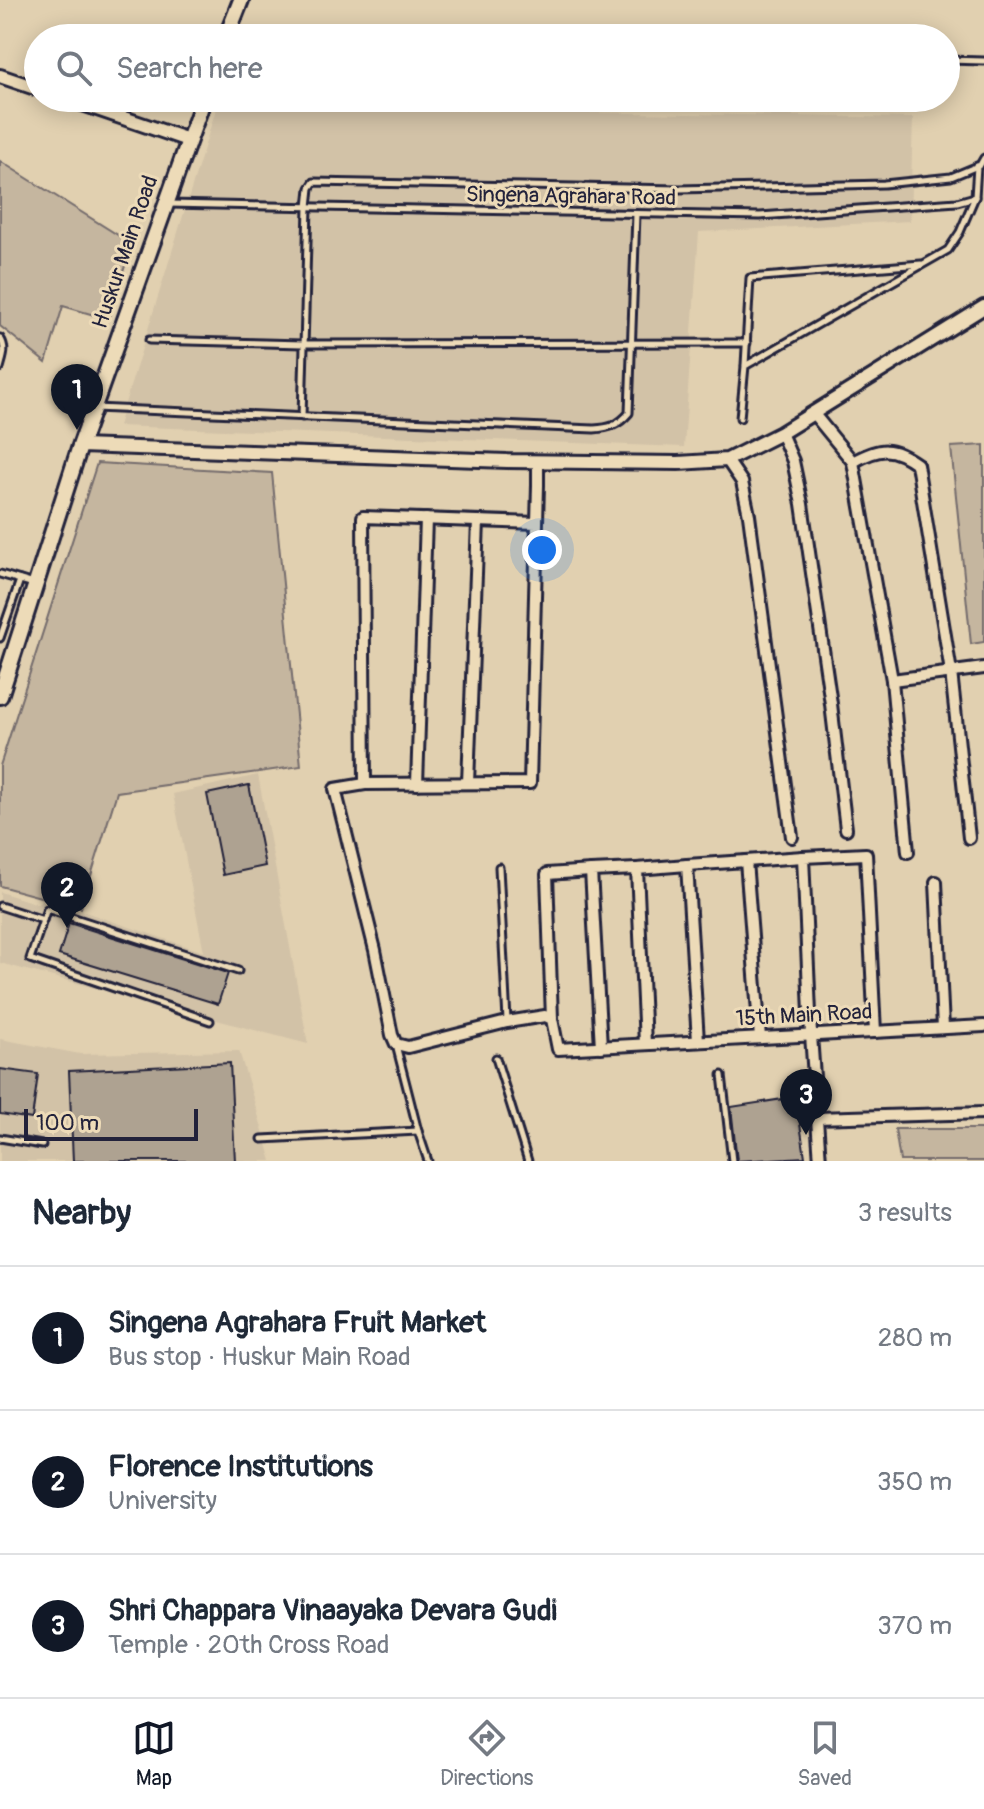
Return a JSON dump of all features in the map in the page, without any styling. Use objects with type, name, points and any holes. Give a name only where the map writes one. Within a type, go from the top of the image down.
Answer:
[{"type":"main road","points":[[232,24],[241,0]]},
{"type":"main road","name":"Huskur Main Road","points":[[0,696],[28,582],[80,446],[199,112]]},
{"type":"street","points":[[0,76],[24,84]]},
{"type":"street","points":[[106,112],[188,140]]},
{"type":"street","points":[[80,446],[538,461],[678,463],[727,460],[781,433],[984,307]]},
{"type":"street","points":[[813,413],[853,462],[892,680],[908,852]]},
{"type":"street","points":[[781,433],[793,461],[802,504],[846,829]]},
{"type":"street","points":[[853,462],[865,455],[886,450],[901,453],[917,464],[951,672],[969,838]]},
{"type":"street","points":[[727,460],[742,482],[749,515],[792,837]]},
{"type":"street","points":[[538,461],[530,783],[365,784],[335,789],[396,1044],[408,1047],[507,1022],[545,1016],[552,1019],[547,874],[866,854],[875,1032]]},
{"type":"street","points":[[365,784],[363,517],[537,523]]},
{"type":"street","points":[[417,784],[426,519]]},
{"type":"street","points":[[468,783],[478,521]]},
{"type":"street","points":[[892,680],[984,668]]},
{"type":"street","points":[[803,857],[820,1161]]},
{"type":"street","points":[[746,861],[760,1038]]},
{"type":"street","points":[[687,865],[698,1041]]},
{"type":"street","points":[[637,869],[645,1044]]},
{"type":"street","points":[[591,871],[601,1047]]},
{"type":"street","points":[[936,882],[943,1028]]},
{"type":"street","name":"15th Main Road","points":[[552,1019],[558,1049],[984,1026]]},
{"type":"street","points":[[816,1118],[984,1113]]},
{"type":"lane","points":[[960,60],[984,61]]},
{"type":"lane","points":[[302,417],[308,207],[310,188],[314,182],[664,189],[884,184],[951,177],[980,165],[984,158]]},
{"type":"lane","points":[[745,366],[948,250],[960,232],[975,197],[977,166]]},
{"type":"lane","name":"Singena Agrahara Road","points":[[165,204],[760,216],[957,202],[975,197]]},
{"type":"lane","points":[[93,408],[594,429],[611,427],[629,413],[636,214]]},
{"type":"lane","points":[[740,418],[750,278],[924,264]]},
{"type":"lane","points":[[0,338],[4,344],[4,355],[0,368]]},
{"type":"lane","points":[[149,340],[303,344],[747,343]]},
{"type":"lane","points":[[0,574],[28,582],[0,638]]},
{"type":"lane","points":[[499,867],[507,1022]]},
{"type":"lane","points":[[0,906],[43,920]]},
{"type":"lane","points":[[210,1021],[30,959],[47,909],[238,971]]},
{"type":"lane","points":[[396,1044],[428,1161]]},
{"type":"lane","points":[[496,1058],[528,1161]]},
{"type":"lane","points":[[722,1075],[732,1161]]},
{"type":"lane","points":[[262,1139],[418,1131]]},
{"type":"lane","points":[[0,1138],[42,1145]]},
{"type":"shaded area","points":[[215,112],[565,112],[913,118],[910,221],[699,232],[684,447],[118,426]]},
{"type":"shaded area","points":[[0,161],[132,244],[108,319],[63,306],[46,363],[0,326]]},
{"type":"shaded area","points":[[984,445],[984,642],[971,644],[951,447]]},
{"type":"shaded area","points":[[97,463],[272,473],[301,766],[117,792],[81,908],[0,886],[0,766]]},
{"type":"shaded area","points":[[258,775],[308,1044],[0,963],[0,892],[38,904],[43,898],[204,952],[173,794]]},
{"type":"shaded area","points":[[0,1039],[80,1054],[239,1051],[272,1161],[0,1161]]},
{"type":"shaded area","points":[[895,1129],[984,1129],[984,1161],[900,1161]]},
{"type":"building","points":[[249,785],[265,866],[223,875],[207,794]]},
{"type":"building","points":[[69,923],[228,973],[218,1004],[59,955]]},
{"type":"building","points":[[230,1063],[235,1161],[73,1161],[69,1071]]},
{"type":"building","points":[[0,1069],[38,1074],[32,1119],[0,1114]]},
{"type":"building","points":[[796,1097],[805,1157],[737,1161],[731,1107]]},
{"type":"place","name":"Singena Agrahara Fruit Market","points":[[77,430]]},
{"type":"place","name":"Florence Institutions","points":[[67,928]]},
{"type":"place","name":"Shri Chappara Vinaayaka Devara Gudi","points":[[806,1135]]}]
